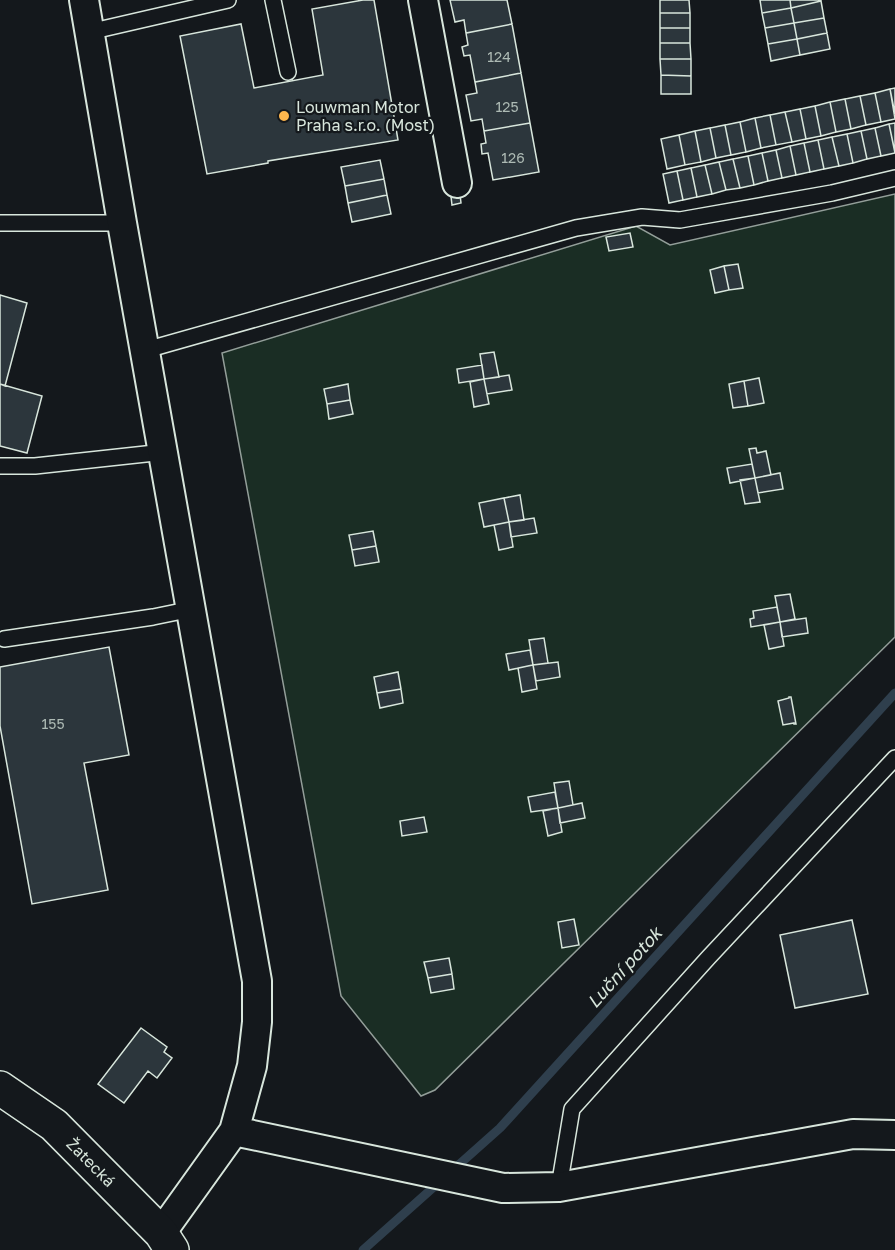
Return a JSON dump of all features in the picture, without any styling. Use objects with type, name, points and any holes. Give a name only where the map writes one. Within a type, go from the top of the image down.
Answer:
[{"type":"street","points":[[84,0],[257,981],[252,1066],[234,1131],[167,1241]]},
{"type":"street","points":[[423,0],[457,183]]},
{"type":"street","name":"Žatecká","points":[[0,1088],[54,1125],[167,1241]]},
{"type":"street","points":[[234,1131],[503,1188],[559,1187],[853,1134],[895,1135]]},
{"type":"lane","points":[[89,32],[228,0]]},
{"type":"lane","points":[[273,0],[288,72]]},
{"type":"lane","points":[[146,350],[576,228],[642,217],[680,220],[832,193],[895,178]]},
{"type":"lane","points":[[0,223],[122,223]]},
{"type":"lane","points":[[0,466],[35,466],[164,452]]},
{"type":"lane","points":[[4,639],[192,609]]},
{"type":"lane","points":[[559,1187],[572,1109],[708,958],[895,758]]},
{"type":"green space","points":[[895,194],[895,637],[435,1090],[421,1096],[341,996],[222,353],[636,226],[670,245]]},
{"type":"building","points":[[374,0],[398,140],[268,161],[268,163],[207,174],[180,36],[241,24],[254,88],[323,75],[312,9]]},
{"type":"building","points":[[450,0],[507,0],[512,24],[466,33],[464,20],[455,22]]},
{"type":"building","points":[[660,0],[689,0],[690,13],[660,13]]},
{"type":"building","points":[[760,0],[790,0],[791,8],[762,13]]},
{"type":"building","points":[[790,0],[821,0],[821,1],[791,8]]},
{"type":"building","points":[[821,1],[824,18],[794,23],[791,8]]},
{"type":"building","points":[[791,8],[794,23],[765,28],[762,13]]},
{"type":"building","points":[[660,13],[690,13],[690,28],[660,28]]},
{"type":"building","points":[[824,18],[827,33],[797,39],[794,23]]},
{"type":"building","points":[[794,23],[797,39],[768,44],[765,28]]},
{"type":"building","points":[[512,24],[521,73],[475,82],[470,55],[464,56],[462,47],[468,45],[466,33]]},
{"type":"building","points":[[660,28],[690,28],[690,43],[660,43]]},
{"type":"building","points":[[827,33],[830,49],[800,55],[797,39]]},
{"type":"building","points":[[797,39],[800,55],[771,61],[768,44]]},
{"type":"building","points":[[660,43],[690,43],[691,59],[660,59]]},
{"type":"building","points":[[660,59],[691,59],[691,76],[661,75]]},
{"type":"building","points":[[521,73],[530,123],[484,131],[482,119],[471,121],[466,95],[477,93],[475,82]]},
{"type":"building","points":[[661,75],[691,76],[691,94],[661,94]]},
{"type":"building","points":[[895,88],[895,114],[890,89]]},
{"type":"building","points":[[890,89],[895,119],[881,122],[875,93]]},
{"type":"building","points":[[875,93],[881,122],[866,125],[860,96]]},
{"type":"building","points":[[860,96],[866,125],[851,129],[845,99]]},
{"type":"building","points":[[845,99],[851,129],[836,132],[830,102]]},
{"type":"building","points":[[830,102],[836,132],[821,136],[815,106]]},
{"type":"building","points":[[815,106],[821,136],[806,139],[800,109]]},
{"type":"building","points":[[800,109],[806,139],[792,142],[785,112]]},
{"type":"building","points":[[785,112],[792,142],[776,145],[770,115]]},
{"type":"building","points":[[770,115],[776,145],[761,148],[755,118]]},
{"type":"building","points":[[755,118],[761,148],[746,152],[740,122]]},
{"type":"building","points":[[740,122],[746,152],[731,155],[725,125]]},
{"type":"building","points":[[530,123],[539,172],[493,180],[488,153],[482,154],[481,144],[486,143],[484,131]]},
{"type":"building","points":[[895,123],[895,152],[889,124]]},
{"type":"building","points":[[889,124],[895,153],[881,156],[875,128]]},
{"type":"building","points":[[725,125],[731,155],[716,158],[710,128]]},
{"type":"building","points":[[710,128],[716,158],[701,162],[695,131]]},
{"type":"building","points":[[875,128],[881,156],[867,159],[861,131]]},
{"type":"building","points":[[695,131],[701,162],[685,165],[679,135]]},
{"type":"building","points":[[861,131],[867,159],[853,163],[847,134]]},
{"type":"building","points":[[847,134],[853,163],[839,166],[832,137]]},
{"type":"building","points":[[679,135],[685,165],[667,169],[661,139]]},
{"type":"building","points":[[832,137],[839,166],[824,169],[818,140]]},
{"type":"building","points":[[818,140],[824,169],[810,172],[804,143]]},
{"type":"building","points":[[804,143],[810,172],[796,175],[790,146]]},
{"type":"building","points":[[790,146],[796,175],[782,178],[776,150]]},
{"type":"building","points":[[776,150],[782,178],[768,181],[762,153]]},
{"type":"building","points":[[762,153],[768,181],[754,185],[748,156]]},
{"type":"building","points":[[748,156],[754,185],[740,188],[733,159]]},
{"type":"building","points":[[733,159],[740,188],[726,190],[719,162]]},
{"type":"building","points":[[380,160],[384,179],[345,186],[341,167]]},
{"type":"building","points":[[719,162],[726,190],[712,194],[705,165]]},
{"type":"building","points":[[705,165],[712,194],[697,197],[691,168]]},
{"type":"building","points":[[691,168],[697,197],[683,200],[677,171]]},
{"type":"building","points":[[677,171],[683,200],[669,203],[663,174]]},
{"type":"building","points":[[384,179],[387,195],[348,203],[345,186]]},
{"type":"building","points":[[459,187],[461,203],[452,205],[450,188]]},
{"type":"building","points":[[387,195],[391,214],[352,222],[348,203]]},
{"type":"building","points":[[630,233],[633,247],[609,251],[606,237]]},
{"type":"building","points":[[738,264],[743,288],[729,290],[724,266]]},
{"type":"building","points":[[724,266],[729,290],[715,293],[710,270]]},
{"type":"building","points":[[0,295],[27,303],[5,386],[0,384]]},
{"type":"building","points":[[494,352],[499,377],[484,379],[480,354]]},
{"type":"building","points":[[482,365],[484,379],[459,383],[457,369]]},
{"type":"building","points":[[509,375],[512,390],[487,394],[484,379]]},
{"type":"building","points":[[759,378],[764,403],[748,406],[744,381]]},
{"type":"building","points":[[484,379],[489,404],[474,407],[470,382]]},
{"type":"building","points":[[744,381],[748,406],[733,408],[729,384]]},
{"type":"building","points":[[0,384],[42,396],[27,453],[0,446]]},
{"type":"building","points":[[348,384],[350,400],[327,404],[324,389]]},
{"type":"building","points":[[350,400],[353,414],[329,419],[327,404]]},
{"type":"building","points":[[756,448],[757,453],[766,451],[771,475],[755,478],[749,449]]},
{"type":"building","points":[[752,464],[755,478],[730,483],[727,468]]},
{"type":"building","points":[[780,473],[783,489],[758,493],[755,478]]},
{"type":"building","points":[[755,478],[760,502],[745,504],[740,480]]},
{"type":"building","points":[[520,495],[524,520],[509,522],[504,498]]},
{"type":"building","points":[[504,498],[509,522],[484,527],[479,503]]},
{"type":"building","points":[[534,518],[537,533],[511,537],[509,522]]},
{"type":"building","points":[[509,522],[513,547],[499,550],[494,525]]},
{"type":"building","points":[[373,531],[376,546],[352,550],[349,535]]},
{"type":"building","points":[[376,546],[379,562],[355,566],[352,550]]},
{"type":"building","points":[[790,594],[795,619],[780,622],[775,596]]},
{"type":"building","points":[[777,607],[780,622],[751,627],[750,619],[754,618],[753,611]]},
{"type":"building","points":[[806,618],[808,633],[782,637],[780,622]]},
{"type":"building","points":[[780,622],[784,646],[769,649],[764,625]]},
{"type":"building","points":[[544,638],[548,663],[533,665],[529,640]]},
{"type":"building","points":[[109,647],[129,755],[84,763],[108,890],[32,904],[0,726],[0,667]]},
{"type":"building","points":[[530,650],[533,665],[509,670],[506,654]]},
{"type":"building","points":[[558,662],[560,677],[536,681],[533,665]]},
{"type":"building","points":[[533,665],[537,689],[522,692],[518,668]]},
{"type":"building","points":[[398,672],[401,689],[377,693],[374,677]]},
{"type":"building","points":[[401,689],[403,703],[380,708],[377,693]]},
{"type":"building","points":[[791,697],[796,724],[783,725],[778,701]]},
{"type":"building","points":[[569,781],[573,805],[558,808],[554,783]]},
{"type":"building","points":[[555,792],[558,808],[531,812],[528,797]]},
{"type":"building","points":[[582,803],[585,818],[560,823],[558,808]]},
{"type":"building","points":[[558,808],[562,832],[548,836],[543,811]]},
{"type":"building","points":[[424,817],[427,832],[402,836],[400,821]]},
{"type":"building","points":[[574,919],[579,945],[562,948],[558,922]]},
{"type":"building","points":[[852,920],[868,994],[795,1008],[780,935]]},
{"type":"building","points":[[449,958],[452,974],[428,978],[424,962]]},
{"type":"building","points":[[452,974],[454,989],[431,993],[428,978]]},
{"type":"building","points":[[141,1028],[167,1047],[164,1052],[172,1058],[157,1078],[148,1071],[124,1103],[98,1084]]},
{"type":"waterway","name":"Luční potok","points":[[363,1250],[500,1128],[895,693]]},
{"type":"place","name":"Louwman Motor Praha s.r.o. (Most)","points":[[284,116]]}]
